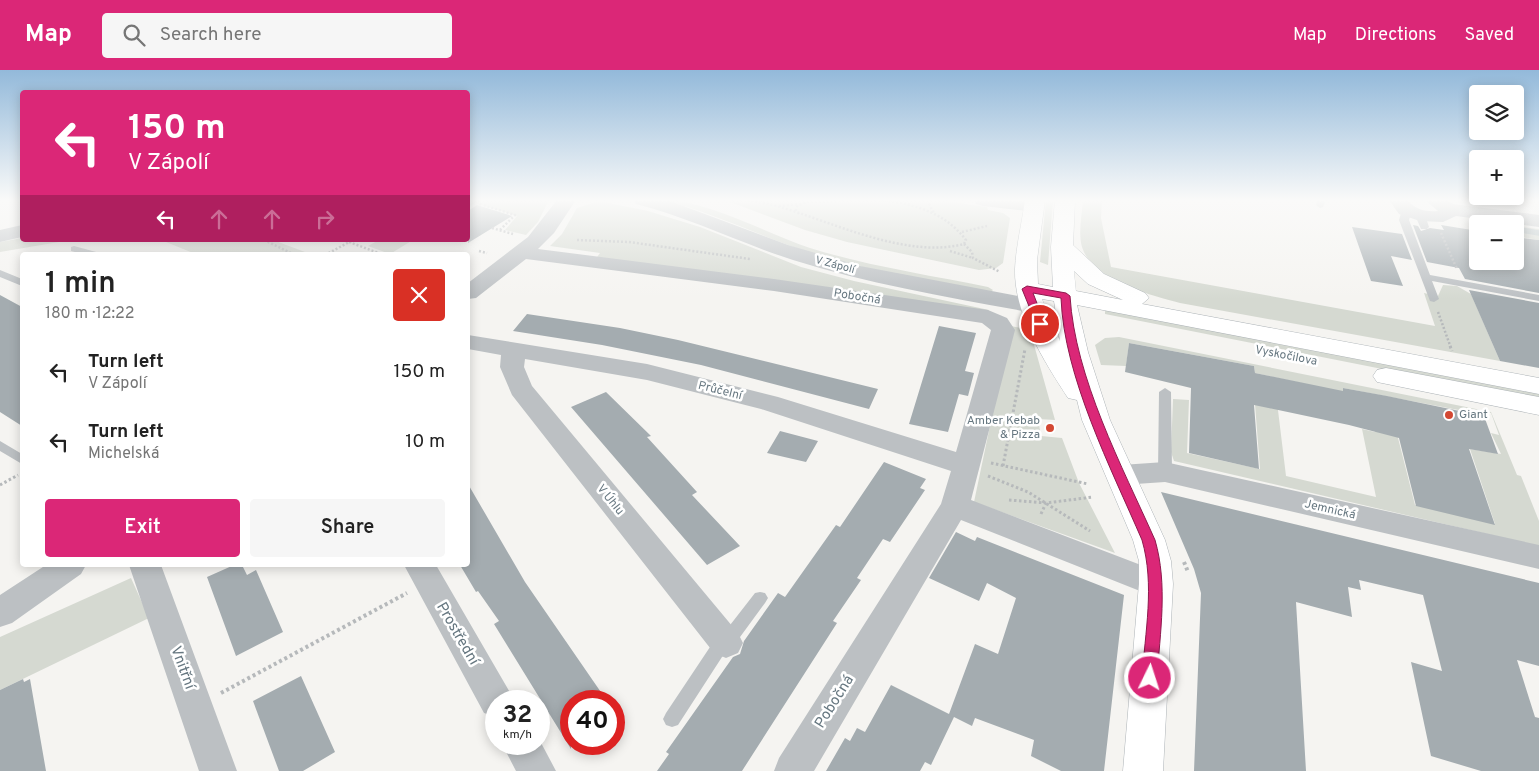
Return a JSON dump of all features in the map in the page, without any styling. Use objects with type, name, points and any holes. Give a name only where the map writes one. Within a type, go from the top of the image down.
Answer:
[{"type":"main road","points":[[1031,233],[1026,269],[1030,298],[1051,348],[1096,420]]},
{"type":"main road","points":[[1063,233],[1062,247],[1066,304],[1075,352],[1096,420],[1149,540],[1155,561],[1156,584],[1143,771]]},
{"type":"main road","name":"Vyskočilova","points":[[1062,247],[1096,279],[1126,295],[1224,326]]},
{"type":"main road","name":"Vyskočilova","points":[[1030,298],[1224,326],[1539,386]]},
{"type":"main road","name":"Vyskočilova","points":[[1066,304],[1539,406]]},
{"type":"street","points":[[0,236],[14,233]]},
{"type":"street","points":[[470,289],[520,244],[544,233]]},
{"type":"street","name":"V Zápolí","points":[[740,233],[787,251],[842,267],[1030,298]]},
{"type":"street","name":"V Zápolí","points":[[777,233],[824,250],[908,268],[1030,298]]},
{"type":"street","name":"Pobočná","points":[[520,244],[988,317],[999,323],[1003,330],[974,467],[956,506],[793,771]]},
{"type":"street","name":"Průčelní","points":[[470,342],[647,372],[769,403],[974,467]]},
{"type":"street","name":"V Úhlu","points":[[513,349],[512,367],[521,389],[726,643]]},
{"type":"street","name":"Jemnická","points":[[1121,475],[1165,472],[1539,557]]},
{"type":"street","points":[[956,506],[1156,584]]},
{"type":"street","points":[[0,613],[67,567]]},
{"type":"street","name":"Vnitřní","points":[[146,567],[218,771]]},
{"type":"street","name":"Prostřední","points":[[423,573],[490,690]]},
{"type":"street","points":[[528,755],[537,771]]},
{"type":"lane","points":[[1409,233],[1434,299]]},
{"type":"lane","points":[[74,249],[86,252]]},
{"type":"lane","points":[[0,273],[20,282]]},
{"type":"lane","points":[[1426,278],[1539,298]]},
{"type":"lane","points":[[1165,392],[1165,472]]},
{"type":"lane","points":[[0,445],[20,459]]},
{"type":"lane","points":[[672,719],[716,652],[726,643],[760,598]]},
{"type":"path","points":[[504,233],[520,244]]},
{"type":"path","points":[[865,233],[887,239],[948,250],[973,258],[1000,272]]},
{"type":"path","points":[[962,233],[966,240],[964,244]]},
{"type":"path","points":[[1440,233],[1464,284]]},
{"type":"path","points":[[570,241],[629,242],[758,260]]},
{"type":"path","points":[[274,242],[290,252]]},
{"type":"path","points":[[331,252],[349,242],[376,252]]},
{"type":"path","points":[[948,250],[964,244]]},
{"type":"path","points":[[964,244],[972,252],[973,258]]},
{"type":"path","points":[[1434,299],[1454,357]]},
{"type":"path","points":[[1003,466],[1026,346]]},
{"type":"path","points":[[974,467],[1003,466],[1088,484]]},
{"type":"path","points":[[974,467],[1002,479],[1046,503],[1092,533]]},
{"type":"path","points":[[0,485],[20,473]]},
{"type":"path","points":[[999,499],[1046,503],[1093,496]]},
{"type":"path","points":[[217,695],[423,573]]},
{"type":"shaded area","points":[[714,233],[801,267],[854,281],[989,310],[987,314],[595,260],[600,253],[550,246],[562,234]]},
{"type":"shaded area","points":[[756,233],[771,233],[810,248],[832,254],[876,265],[988,287],[993,290],[991,292],[851,264],[787,245]]},
{"type":"shaded area","points":[[814,233],[1008,233],[1003,263],[996,268],[979,270],[847,242]]},
{"type":"shaded area","points":[[1043,233],[1050,233],[1048,265],[1040,262]]},
{"type":"shaded area","points":[[1080,233],[1104,233],[1111,267],[1435,326],[1424,293],[1438,296],[1443,285],[1457,286],[1471,294],[1500,361],[1180,303],[1154,296],[1124,285],[1097,269],[1088,259],[1082,247]]},
{"type":"shaded area","points":[[1524,233],[1539,233],[1539,240],[1524,238]]},
{"type":"shaded area","points":[[20,238],[20,242],[59,242],[0,252],[0,242]]},
{"type":"shaded area","points":[[166,242],[278,242],[305,252],[191,252]]},
{"type":"shaded area","points":[[375,242],[410,242],[393,252],[384,252],[368,246]]},
{"type":"shaded area","points":[[1105,310],[1539,394],[1539,400],[1105,314]]},
{"type":"shaded area","points":[[1011,326],[1021,328],[1031,334],[1055,420],[1038,419],[1041,436],[1062,438],[1079,483],[1115,553],[974,502]]},
{"type":"shaded area","points":[[1119,337],[1491,412],[1517,475],[1521,476],[1539,521],[1539,546],[1174,461],[1171,452],[1173,399],[1189,400],[1187,453],[1260,469],[1255,404],[1277,402],[1286,476],[1376,497],[1362,429],[1375,432],[1373,422],[1397,434],[1415,505],[1495,524],[1470,449],[1501,454],[1491,433],[1499,435],[1491,413],[1468,408],[1469,412],[1343,388],[1343,392],[1255,373],[1254,366],[1129,343],[1126,366],[1101,365],[1095,345],[1105,338]]},
{"type":"shaded area","points":[[131,578],[149,618],[0,690],[0,637]]},
{"type":"building","points":[[470,233],[485,233],[470,242]]},
{"type":"building","points":[[1354,233],[1402,234],[1412,260],[1391,256],[1403,286],[1371,281]]},
{"type":"building","points":[[1416,233],[1469,233],[1469,270],[1524,270],[1524,238],[1539,240],[1539,293],[1465,279],[1459,268],[1427,262]]},
{"type":"building","points":[[1469,290],[1539,303],[1539,368],[1500,361]]},
{"type":"building","points":[[0,295],[20,306],[20,425],[0,412]]},
{"type":"building","points":[[527,314],[620,328],[678,340],[878,389],[869,409],[701,365],[602,345],[513,331]]},
{"type":"building","points":[[939,326],[976,333],[965,371],[974,373],[968,396],[959,394],[948,432],[909,424]]},
{"type":"building","points":[[1129,343],[1254,366],[1255,373],[1343,391],[1343,388],[1387,396],[1484,416],[1498,454],[1469,449],[1495,525],[1416,506],[1399,438],[1349,425],[1254,405],[1259,469],[1189,453],[1191,388],[1125,372]]},
{"type":"building","points":[[606,392],[651,436],[647,437],[697,492],[692,495],[740,546],[707,565],[571,407]]},
{"type":"building","points":[[780,431],[818,441],[806,462],[767,453]]},
{"type":"building","points":[[884,462],[926,479],[920,488],[925,490],[890,542],[883,539],[857,578],[861,580],[833,621],[837,623],[742,771],[657,771],[669,754],[666,752],[733,657],[740,654],[744,641],[778,593],[785,597],[836,525],[840,527]]},
{"type":"building","points":[[470,487],[525,582],[599,690],[560,690],[560,731],[550,715],[550,690],[535,690],[494,624],[499,621],[478,591],[476,592],[461,567],[470,567]]},
{"type":"building","points":[[1161,492],[1539,583],[1539,666],[1517,660],[1535,717],[1539,718],[1539,771],[1481,771],[1431,756],[1411,662],[1442,671],[1423,595],[1359,580],[1361,590],[1348,587],[1352,617],[1296,602],[1306,771],[1194,771],[1201,593],[1194,569]]},
{"type":"building","points":[[956,532],[975,541],[977,537],[1124,595],[1104,771],[1061,771],[1031,756],[1034,740],[975,718],[972,726],[954,717],[931,765],[925,762],[920,771],[826,771],[845,738],[850,741],[857,728],[865,732],[891,685],[949,714],[975,644],[998,654],[1016,598],[987,583],[979,601],[929,578]]},
{"type":"building","points":[[230,567],[243,567],[247,575],[256,570],[283,632],[236,656],[207,577]]},
{"type":"building","points":[[301,676],[335,752],[303,771],[279,771],[253,701]]},
{"type":"building","points":[[23,679],[24,682],[30,679],[46,771],[0,771],[0,690]]},
{"type":"place","name":"Giant","points":[[1449,415]]},
{"type":"place","name":"Amber Kebab & Pizza","points":[[1050,428]]},
{"type":"route","points":[[1040,324],[1027,289],[1066,296],[1066,313],[1075,352],[1096,420],[1149,540],[1155,561],[1156,584],[1150,678]]}]
